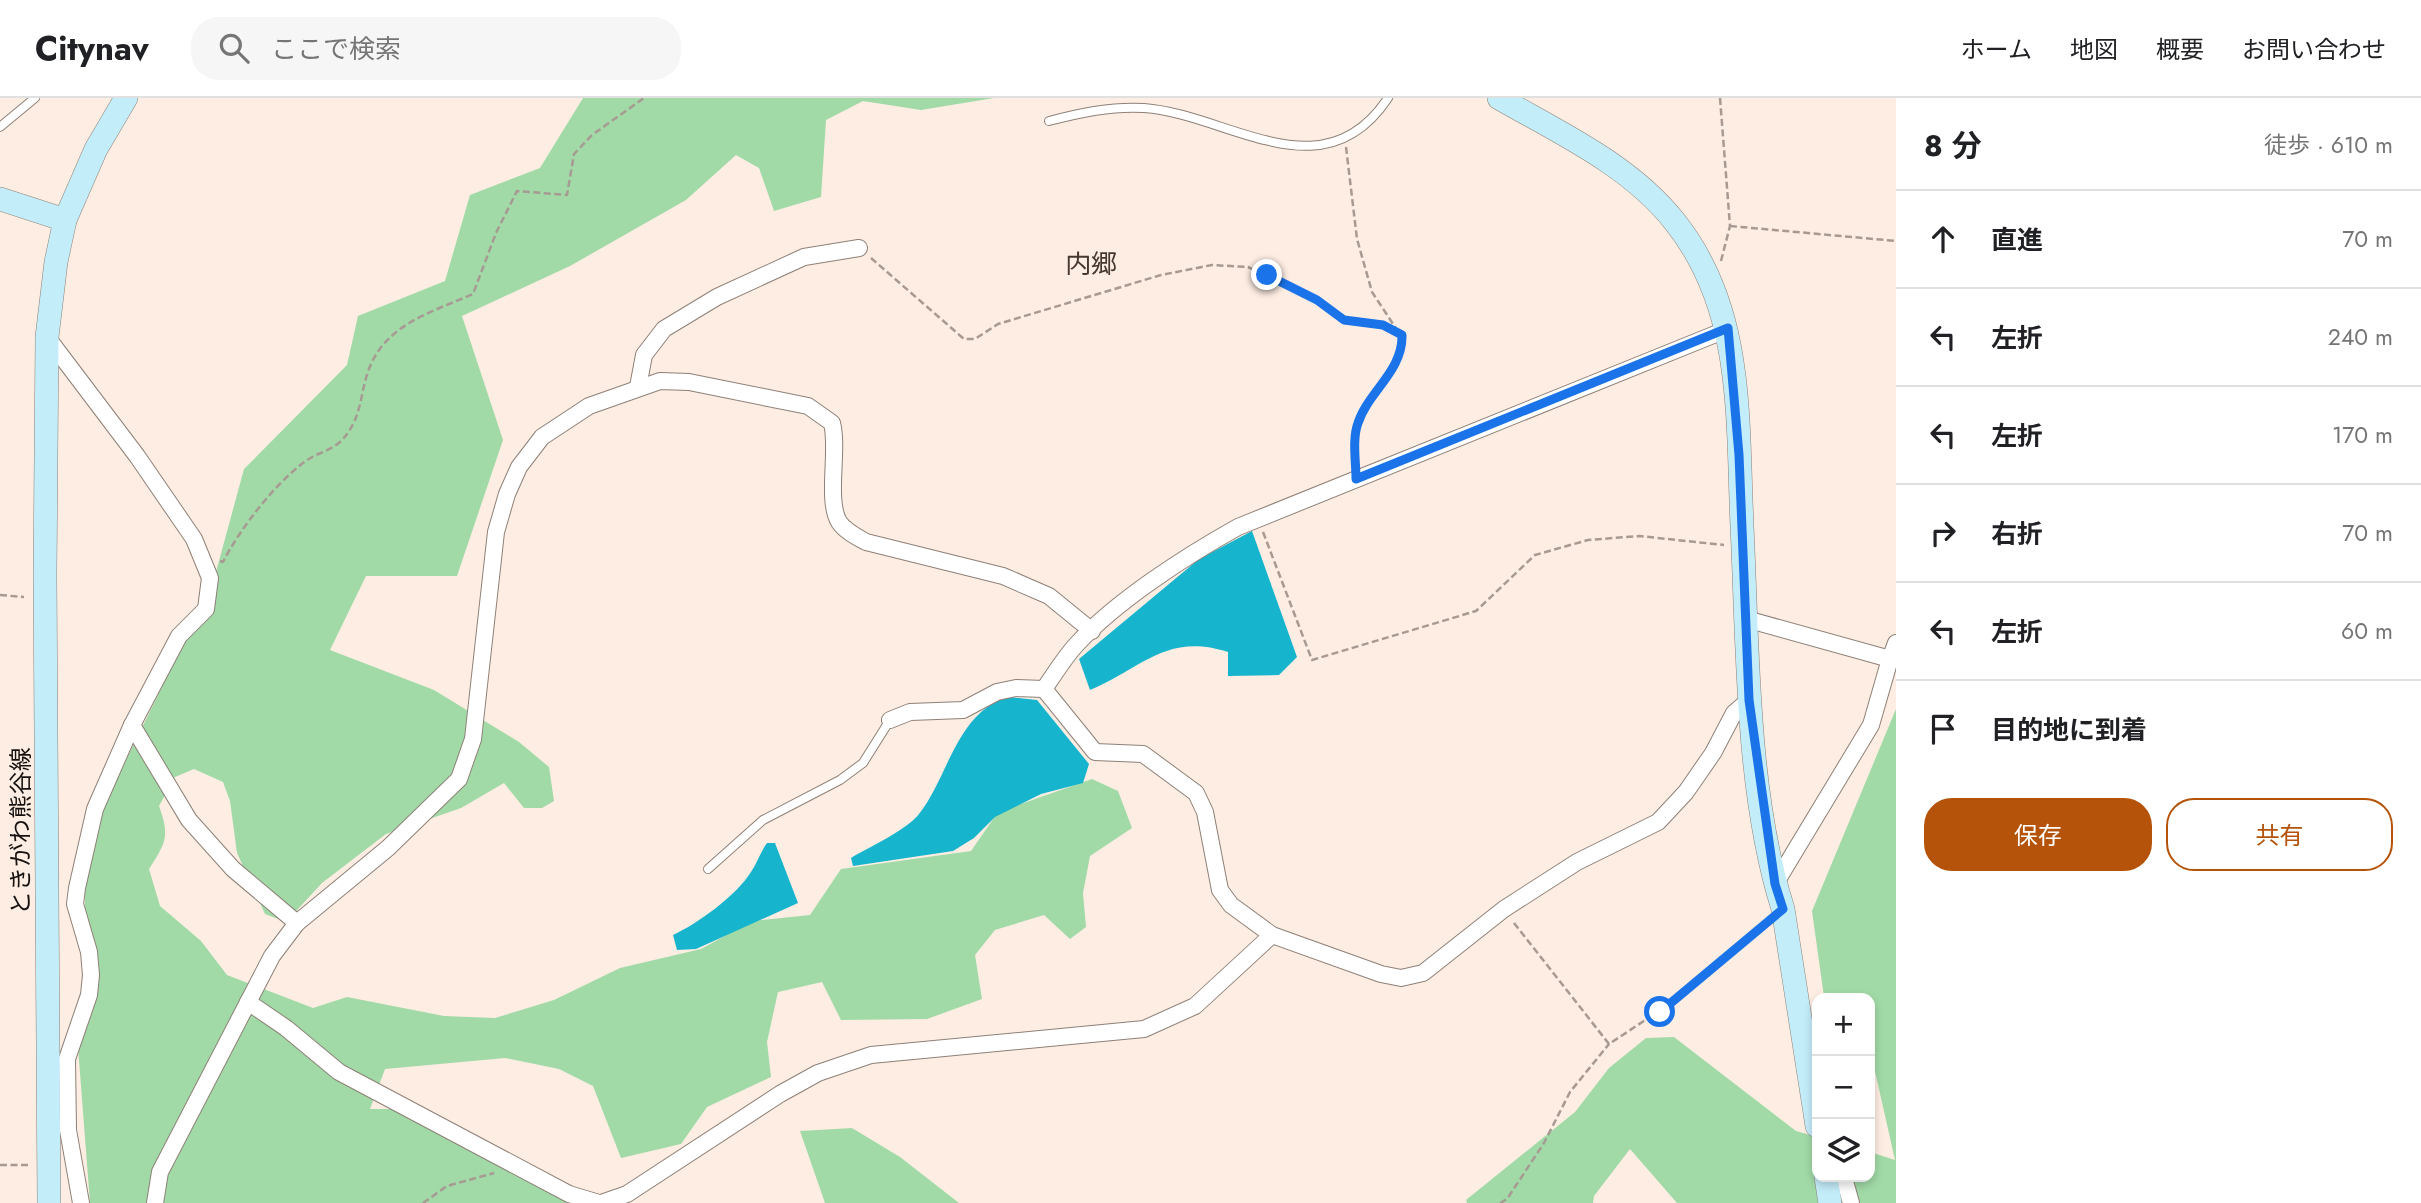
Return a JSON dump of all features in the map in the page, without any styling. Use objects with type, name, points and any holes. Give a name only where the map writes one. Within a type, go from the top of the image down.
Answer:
[{"type":"street","name":"ときがわ熊谷線","points":[[49,1203],[45,598],[47,337],[56,262],[65,220],[96,149],[126,98]]},
{"type":"street","points":[[1499,98],[1626,174],[1653,198],[1675,223],[1697,256],[1728,328],[1734,383],[1749,700],[1775,884],[1783,909],[1816,1119]]},
{"type":"street","points":[[0,199],[65,220]]},
{"type":"street","points":[[638,387],[644,355],[664,329],[717,297],[794,261],[838,249],[859,248]]},
{"type":"street","points":[[1044,689],[1076,645],[1186,556],[1258,520],[1728,328]]},
{"type":"street","points":[[47,337],[137,456],[194,538],[210,578],[206,609],[179,636],[132,725],[95,809],[75,904],[89,952],[91,975],[89,995],[67,1059],[68,1130],[81,1203]]},
{"type":"street","points":[[155,1203],[160,1172],[272,956],[297,923],[388,848],[459,779],[473,740],[488,584],[496,532],[507,494],[519,467],[542,437],[589,406],[660,381],[689,382],[808,406],[823,414],[832,423],[835,435],[835,506],[839,522],[849,532],[866,542],[1003,576],[1049,596],[1092,631]]},
{"type":"street","points":[[1746,619],[1893,651],[1871,725],[1775,884]]},
{"type":"street","points":[[890,720],[910,712],[963,710],[997,692],[1016,688],[1044,689],[1095,752],[1143,754],[1196,793],[1205,812],[1220,890],[1231,905],[1272,935],[1332,954],[1381,974],[1401,978],[1423,973],[1504,909],[1577,862],[1658,822],[1686,792],[1713,753],[1734,713],[1749,700]]},
{"type":"street","points":[[132,725],[188,820],[233,869],[297,923]]},
{"type":"street","points":[[248,1002],[286,1027],[339,1072],[569,1194],[600,1203],[626,1194],[780,1094],[818,1073],[871,1055],[1144,1029],[1195,1006],[1272,935]]},
{"type":"street","points":[[1827,1182],[1830,1203]]},
{"type":"street","points":[[1843,1182],[1851,1203]]},
{"type":"lane","points":[[0,127],[35,98]]},
{"type":"lane","points":[[1049,121],[1091,111],[1145,108],[1177,113],[1268,144],[1287,146],[1345,139],[1367,122],[1388,98]]},
{"type":"lane","points":[[708,869],[763,820],[840,780],[863,763],[890,720]]},
{"type":"path","points":[[200,555],[223,562],[237,534],[303,463],[340,442],[360,411],[369,369],[384,340],[403,325],[473,294],[485,257],[517,191],[567,195],[575,154],[593,135],[644,98]]},
{"type":"path","points":[[1720,98],[1730,226],[1896,241]]},
{"type":"path","points":[[1345,139],[1357,239],[1372,292],[1402,335],[1402,344],[1395,363],[1356,426],[1356,479]]},
{"type":"path","points":[[859,248],[964,339],[975,339],[998,324],[1100,292],[1212,265],[1248,267],[1317,300],[1344,320],[1397,330]]},
{"type":"path","points":[[1258,520],[1312,660],[1476,611],[1535,555],[1588,540],[1639,536],[1743,547]]},
{"type":"path","points":[[0,596],[45,598]]},
{"type":"path","points":[[1504,909],[1609,1044]]},
{"type":"path","points":[[1500,1203],[1507,1199],[1545,1143],[1570,1093],[1609,1044],[1660,1012],[1783,909]]},
{"type":"path","points":[[0,1165],[49,1165]]},
{"type":"path","points":[[423,1203],[447,1186],[518,1167]]},
{"type":"green space","points":[[583,98],[994,98],[921,110],[863,101],[826,120],[821,197],[774,211],[759,168],[736,155],[686,200],[570,266],[462,316],[503,440],[457,576],[366,576],[330,650],[434,690],[519,742],[549,767],[554,801],[542,808],[524,808],[504,783],[461,808],[386,834],[322,883],[286,922],[265,914],[237,853],[230,801],[223,782],[194,769],[175,777],[159,806],[165,832],[163,846],[149,869],[160,906],[201,941],[227,975],[313,1008],[347,997],[444,1016],[495,1018],[554,1000],[620,968],[701,949],[752,921],[810,915],[841,869],[971,851],[998,812],[1092,779],[1118,791],[1132,828],[1090,856],[1083,893],[1086,927],[1070,939],[1044,915],[995,930],[975,955],[982,999],[927,1019],[841,1020],[822,982],[778,992],[767,1042],[771,1077],[707,1107],[681,1144],[621,1158],[593,1086],[559,1069],[505,1058],[385,1069],[370,1109],[406,1109],[589,1203],[90,1203],[78,1047],[95,955],[85,912],[85,884],[101,811],[213,583],[244,469],[347,365],[358,316],[445,281],[470,195],[540,168]]},
{"type":"green space","points":[[1896,709],[1896,1203],[1677,1203],[1630,1149],[1594,1196],[1593,1203],[1467,1203],[1466,1200],[1575,1112],[1609,1068],[1646,1038],[1674,1037],[1796,1131],[1812,1136],[1812,1182],[1875,1182],[1875,1154],[1895,1160],[1875,1071],[1875,993],[1823,993],[1812,911]]},
{"type":"green space","points":[[852,1128],[900,1157],[959,1203],[825,1203],[800,1131]]},
{"type":"water","points":[[1252,531],[1297,657],[1279,675],[1228,676],[1228,652],[1206,647],[1187,647],[1155,656],[1090,690],[1079,659],[1199,559]]},
{"type":"water","points":[[1008,697],[1037,700],[1089,764],[1083,783],[1041,794],[995,817],[974,838],[953,851],[853,866],[851,858],[897,832],[919,814],[965,731],[990,705]]},
{"type":"water","points":[[767,843],[775,843],[798,903],[696,949],[677,950],[673,935],[726,900],[751,872]]},
{"type":"district","name":"内郷","points":[[1091,264]]},
{"type":"route","points":[[1267,275],[1317,300],[1344,320],[1383,325],[1402,335],[1402,344],[1392,370],[1370,400],[1356,426],[1356,479],[1728,328],[1739,455],[1749,700],[1775,884],[1783,909],[1660,1012]]}]
